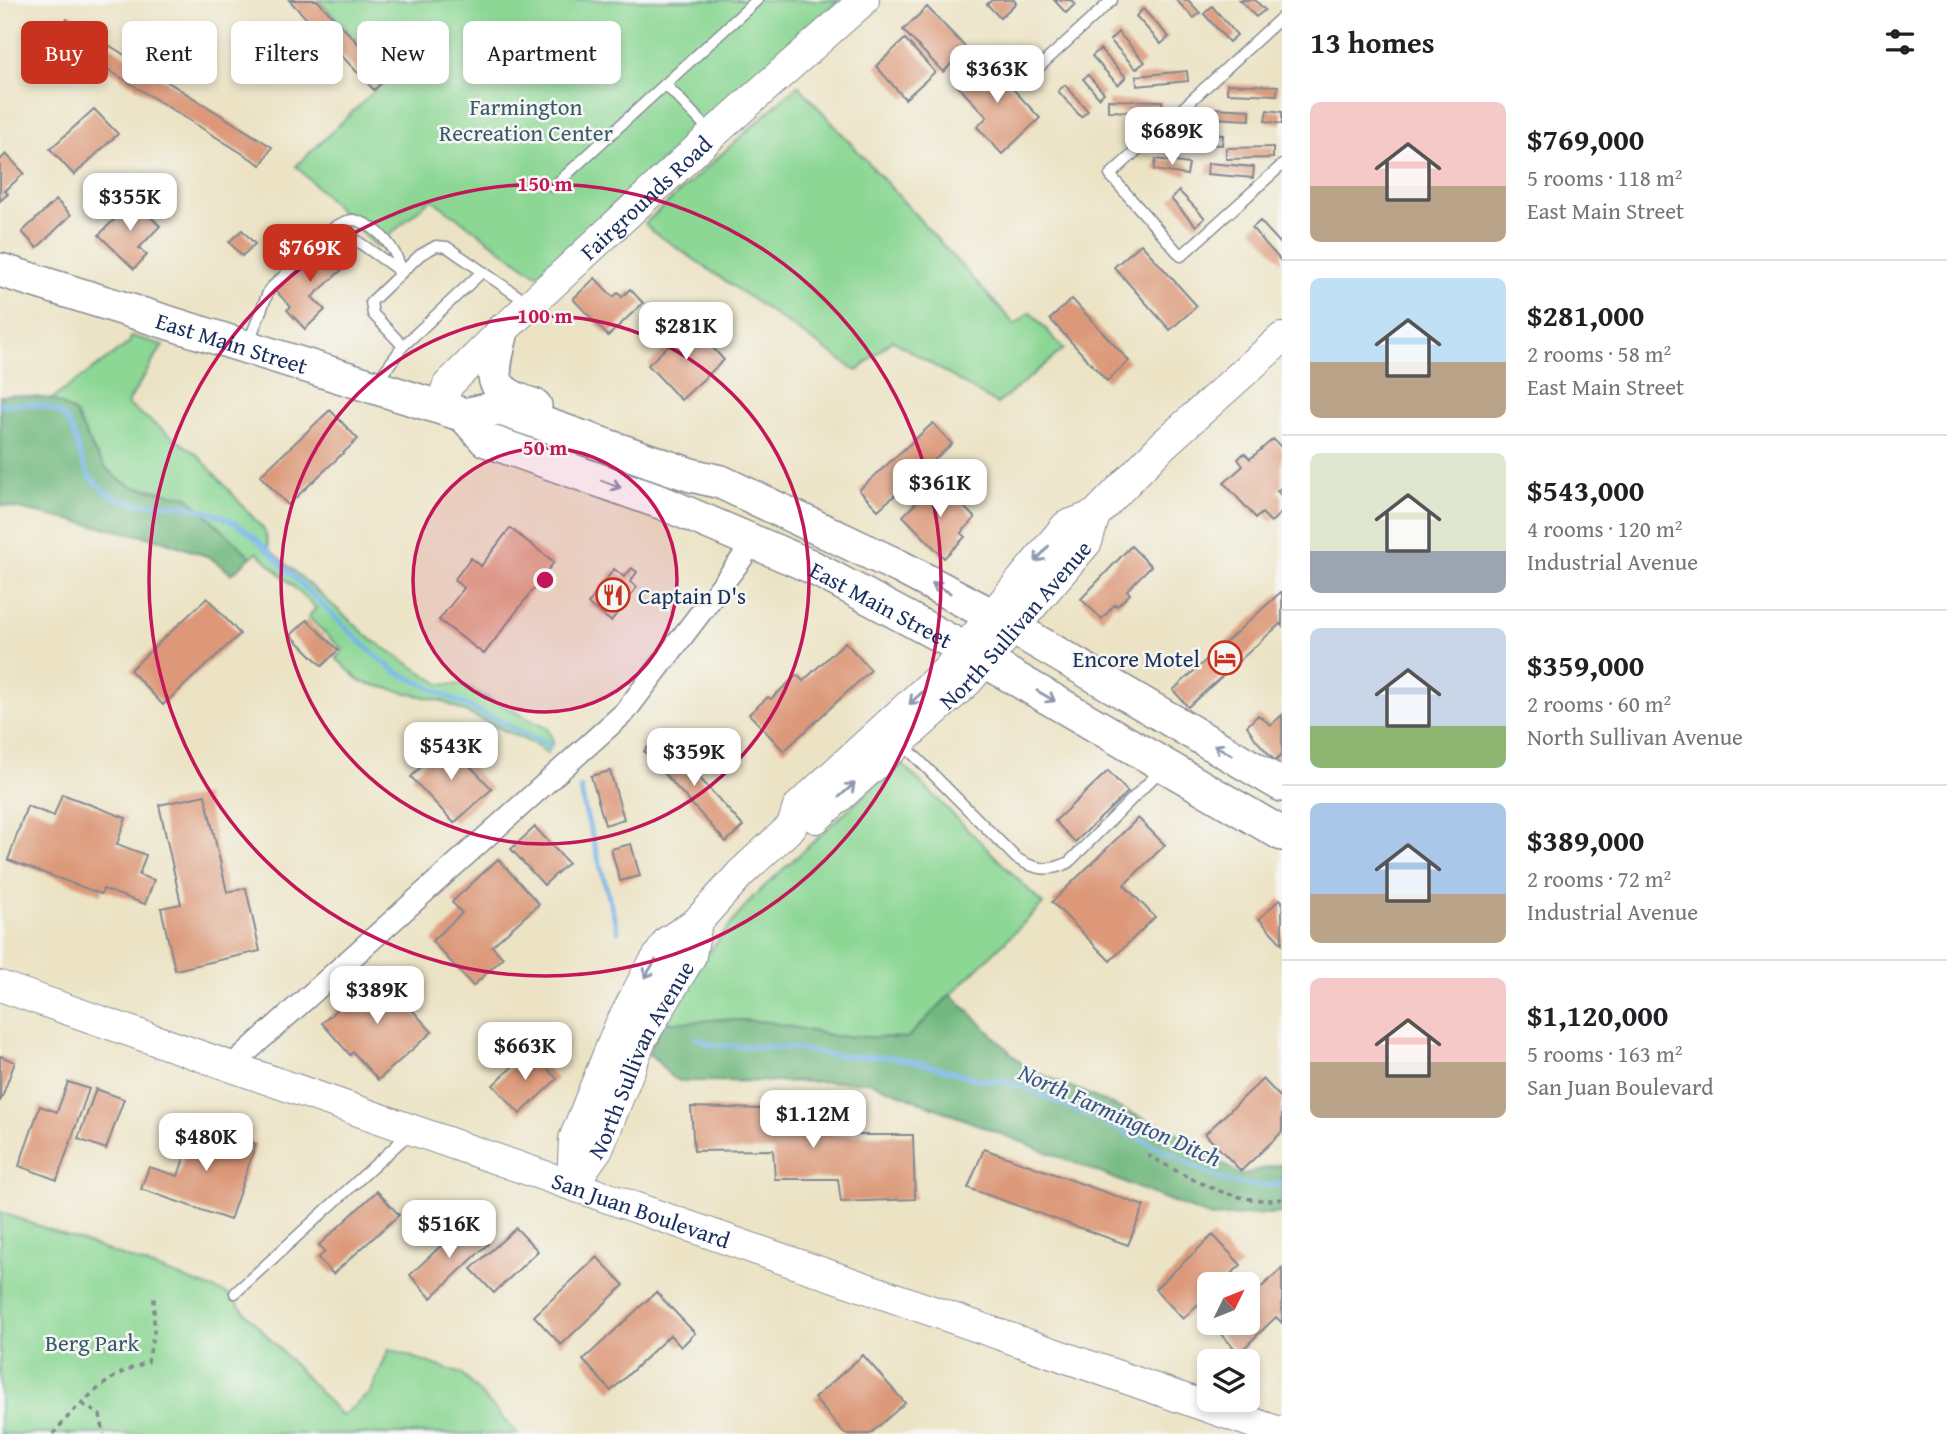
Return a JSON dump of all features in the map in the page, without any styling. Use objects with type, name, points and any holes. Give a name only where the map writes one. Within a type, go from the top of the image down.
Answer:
[{"type":"main road","name":"Fairgrounds Road","points":[[452,411],[449,385],[502,331],[713,134],[864,0]]},
{"type":"main road","name":"East Main Street","points":[[0,270],[452,411],[498,408],[691,475],[721,482],[900,566],[1004,622],[1282,785]]},
{"type":"main road","points":[[502,331],[494,363],[494,375],[496,383],[508,396],[692,462],[721,482]]},
{"type":"main road","name":"North Sullivan Avenue","points":[[572,1185],[574,1139],[619,1027],[646,975],[668,941],[697,922],[741,873],[792,826],[798,807],[947,670],[976,655],[1004,622],[1087,542],[1095,515],[1163,444],[1279,347]]},
{"type":"main road","name":"East Main Street","points":[[452,411],[486,440],[663,503],[751,539],[869,596],[976,655],[1282,834]]},
{"type":"main road","points":[[751,539],[765,502]]},
{"type":"main road","name":"North Sullivan Avenue","points":[[792,826],[811,822],[968,681],[976,655]]},
{"type":"main road","points":[[1166,765],[1186,729]]},
{"type":"main road","name":"San Juan Boulevard","points":[[0,986],[1282,1433]]},
{"type":"street","points":[[230,1067],[625,712],[743,557],[751,539]]},
{"type":"lane","points":[[553,187],[757,0]]},
{"type":"lane","points":[[1038,68],[1112,0]]},
{"type":"lane","points":[[1282,16],[1110,176],[1181,256],[1282,165]]},
{"type":"lane","points":[[665,84],[713,134]]},
{"type":"lane","points":[[247,347],[269,290],[336,226],[346,221],[358,221],[389,244],[399,257],[401,272]]},
{"type":"lane","points":[[336,226],[401,272]]},
{"type":"lane","points":[[403,346],[373,314],[371,302],[420,255],[436,246],[446,247],[531,305]]},
{"type":"lane","points":[[374,386],[403,346],[482,272]]},
{"type":"lane","points":[[901,743],[1016,858],[1029,866],[1045,870],[1058,868],[1069,862],[1166,765]]},
{"type":"lane","points":[[235,1293],[413,1130]]},
{"type":"path","points":[[1147,1155],[1219,1192],[1243,1198],[1282,1199]]},
{"type":"path","points":[[53,1434],[82,1404],[122,1372],[148,1362],[153,1332],[154,1294]]},
{"type":"path","points":[[82,1404],[100,1415],[104,1434]]},
{"type":"green space","name":"Farmington Recreation Center","points":[[318,0],[839,0],[537,275],[431,199],[376,247],[296,166],[382,84],[449,84],[449,21],[357,21],[357,41],[343,26],[343,21],[338,21]]},
{"type":"green space","points":[[798,85],[1015,325],[1030,312],[1064,349],[997,404],[892,340],[857,371],[651,230],[645,223]]},
{"type":"green space","points":[[131,336],[163,345],[127,404],[198,455],[265,531],[269,549],[372,640],[440,684],[463,685],[548,729],[553,742],[547,754],[538,746],[442,701],[361,682],[336,658],[343,650],[308,617],[316,608],[257,552],[251,557],[231,538],[161,491],[134,487],[106,468],[95,453],[75,413],[52,399],[129,343]]},
{"type":"green space","points":[[0,396],[52,399],[75,413],[95,453],[106,468],[120,480],[134,487],[188,497],[251,557],[232,574],[209,557],[161,540],[0,505]]},
{"type":"green space","points":[[900,762],[1043,904],[907,1038],[834,1036],[769,1022],[721,1019],[663,1022],[696,968],[753,897]]},
{"type":"green space","points":[[951,994],[1025,1067],[1177,1133],[1240,1175],[1282,1164],[1282,1213],[1211,1217],[870,1082],[680,1081],[648,1054],[663,1022],[721,1019],[769,1022],[834,1036],[907,1038]]},
{"type":"green space","name":"Berg Park","points":[[0,1212],[228,1294],[342,1416],[371,1392],[389,1349],[462,1374],[518,1434],[0,1434]]},
{"type":"building","points":[[289,0],[317,0],[337,21],[309,21]]},
{"type":"building","points":[[992,0],[1014,0],[1016,3],[1000,18],[987,4]]},
{"type":"building","points":[[1054,0],[1071,0],[1075,4],[1066,13]]},
{"type":"building","points":[[1176,0],[1188,0],[1200,13],[1194,18]]},
{"type":"building","points":[[1240,0],[1255,0],[1265,10],[1256,17]]},
{"type":"building","points":[[1212,6],[1237,35],[1229,42],[1204,14]]},
{"type":"building","points":[[927,7],[967,49],[943,72],[903,30]]},
{"type":"building","points":[[1143,9],[1169,37],[1161,44],[1136,16]]},
{"type":"building","points":[[343,27],[357,42],[357,72],[343,57]]},
{"type":"building","points":[[1118,32],[1145,62],[1136,69],[1110,40]]},
{"type":"building","points":[[905,39],[935,72],[905,99],[876,66]]},
{"type":"building","points":[[108,45],[122,53],[122,78],[108,69]]},
{"type":"building","points":[[1100,49],[1126,77],[1118,85],[1092,56]]},
{"type":"building","points":[[983,57],[1040,118],[1002,154],[977,127],[987,117],[955,83]]},
{"type":"building","points":[[1187,71],[1188,81],[1137,86],[1136,76]]},
{"type":"building","points":[[1088,75],[1104,93],[1099,98],[1083,79]]},
{"type":"building","points":[[131,84],[171,84],[272,147],[261,165]]},
{"type":"building","points":[[368,84],[380,84],[374,90]]},
{"type":"building","points":[[1227,84],[1278,86],[1277,95],[1227,93]]},
{"type":"building","points":[[1065,85],[1088,111],[1081,117],[1058,91]]},
{"type":"building","points":[[1108,100],[1162,101],[1162,113],[1108,111]]},
{"type":"building","points":[[1212,108],[1250,110],[1250,120],[1211,118]]},
{"type":"building","points":[[94,109],[118,134],[74,175],[50,149]]},
{"type":"building","points":[[1267,110],[1282,112],[1282,124],[1265,121]]},
{"type":"building","points":[[1186,133],[1223,135],[1222,145],[1185,143]]},
{"type":"building","points":[[1273,147],[1273,158],[1226,159],[1226,148]]},
{"type":"building","points":[[6,154],[24,173],[5,191],[8,194],[0,201],[0,160]]},
{"type":"building","points":[[1156,159],[1189,164],[1187,175],[1154,170]]},
{"type":"building","points":[[1208,163],[1254,167],[1253,178],[1207,174]]},
{"type":"building","points":[[1179,191],[1205,218],[1196,226],[1171,199]]},
{"type":"building","points":[[56,200],[71,215],[37,248],[22,232]]},
{"type":"building","points":[[133,200],[160,226],[139,248],[147,255],[134,269],[99,235]]},
{"type":"building","points":[[1260,221],[1282,245],[1282,262],[1252,228]]},
{"type":"building","points":[[242,230],[255,244],[242,256],[229,242]]},
{"type":"building","points":[[330,242],[341,254],[335,259],[344,268],[312,297],[325,310],[305,329],[287,310],[291,307],[274,289],[322,245],[325,247]]},
{"type":"building","points":[[1141,244],[1197,306],[1170,330],[1114,267]]},
{"type":"building","points":[[595,278],[613,297],[618,293],[622,297],[630,289],[643,303],[608,336],[573,299]]},
{"type":"building","points":[[1072,299],[1129,361],[1107,381],[1050,319]]},
{"type":"building","points":[[691,324],[724,360],[681,400],[648,365]]},
{"type":"building","points":[[330,410],[358,439],[288,505],[260,476]]},
{"type":"building","points":[[933,423],[952,444],[878,510],[859,490]]},
{"type":"building","points":[[1273,439],[1282,448],[1282,487],[1277,491],[1282,496],[1282,512],[1271,522],[1262,513],[1256,518],[1224,483],[1243,466],[1238,459],[1244,453],[1250,459]]},
{"type":"building","points":[[938,481],[975,518],[961,533],[965,537],[944,558],[903,516]]},
{"type":"building","points":[[510,528],[554,562],[484,654],[439,620],[464,588],[454,580],[471,558],[481,566]]},
{"type":"building","points":[[1131,546],[1151,566],[1127,590],[1130,594],[1117,606],[1115,604],[1102,619],[1081,599]]},
{"type":"building","name":"Captain D's","points":[[632,568],[637,572],[630,582],[637,587],[611,621],[588,604],[614,569],[624,577]]},
{"type":"building","name":"Encore Motel","points":[[1282,591],[1282,626],[1280,624],[1188,707],[1173,690]]},
{"type":"building","points":[[207,598],[240,634],[163,705],[130,670]]},
{"type":"building","points":[[307,620],[338,650],[322,666],[291,635]]},
{"type":"building","points":[[845,642],[871,670],[784,751],[749,714],[768,697],[771,699],[797,675],[803,681]]},
{"type":"building","points":[[1258,715],[1271,725],[1282,715],[1282,755],[1275,761],[1247,726]]},
{"type":"building","points":[[661,735],[743,826],[726,842],[644,751]]},
{"type":"building","points":[[446,741],[492,789],[454,823],[411,777]]},
{"type":"building","points":[[610,771],[624,819],[605,825],[591,776]]},
{"type":"building","points":[[1108,771],[1128,792],[1075,842],[1055,821]]},
{"type":"building","points":[[62,794],[126,818],[117,844],[146,855],[139,875],[154,880],[145,904],[103,889],[101,894],[8,860],[27,806],[54,816]]},
{"type":"building","points":[[205,795],[227,892],[246,888],[260,951],[175,970],[161,908],[181,904],[159,805]]},
{"type":"building","points":[[1138,818],[1165,845],[1124,885],[1155,917],[1110,961],[1052,902]]},
{"type":"building","points":[[535,827],[568,863],[544,885],[511,849]]},
{"type":"building","points":[[631,844],[640,876],[620,881],[611,849]]},
{"type":"building","points":[[498,859],[539,904],[492,946],[503,958],[473,986],[432,941],[462,913],[452,902]]},
{"type":"building","points":[[1280,899],[1282,901],[1282,944],[1259,919]]},
{"type":"building","points":[[378,972],[432,1032],[378,1080],[353,1052],[350,1055],[322,1023]]},
{"type":"building","points":[[530,1050],[557,1079],[520,1114],[493,1085]]},
{"type":"building","points":[[0,1056],[15,1062],[0,1102]]},
{"type":"building","points":[[1263,1079],[1282,1099],[1282,1132],[1241,1171],[1205,1134]]},
{"type":"building","points":[[68,1082],[89,1089],[57,1180],[19,1166],[40,1106],[57,1112]]},
{"type":"building","points":[[96,1089],[124,1099],[106,1149],[78,1139]]},
{"type":"building","points":[[691,1107],[834,1111],[833,1135],[913,1135],[915,1199],[841,1202],[838,1179],[775,1179],[773,1150],[694,1151]]},
{"type":"building","points":[[196,1123],[256,1144],[230,1220],[141,1189],[149,1167],[178,1176]]},
{"type":"building","points":[[984,1149],[1144,1206],[1128,1245],[968,1188]]},
{"type":"building","points":[[377,1191],[399,1215],[333,1274],[318,1258],[325,1252],[319,1245]]},
{"type":"building","points":[[467,1221],[488,1244],[431,1298],[410,1275]]},
{"type":"building","points":[[516,1228],[538,1251],[494,1293],[471,1269]]},
{"type":"building","points":[[1213,1235],[1241,1265],[1233,1272],[1197,1272],[1197,1306],[1183,1319],[1155,1289]]},
{"type":"building","points":[[597,1257],[624,1285],[561,1345],[534,1316]]},
{"type":"building","points":[[1282,1268],[1282,1323],[1276,1317],[1260,1333],[1260,1289]]},
{"type":"building","points":[[656,1292],[695,1333],[681,1347],[670,1335],[611,1391],[583,1360]]},
{"type":"building","points":[[1222,1335],[1258,1335],[1243,1349],[1235,1349]]},
{"type":"building","points":[[863,1355],[905,1403],[870,1434],[845,1434],[814,1398]]},
{"type":"waterway","name":"North Farmington Ditch","points":[[0,405],[32,405],[53,410],[65,419],[82,462],[91,477],[106,492],[132,503],[193,507],[235,523],[256,538],[359,640],[397,672],[550,746]]},
{"type":"waterway","name":"North Farmington Ditch","points":[[581,788],[618,931]]},
{"type":"waterway","name":"North Farmington Ditch","points":[[697,1038],[711,1045],[790,1048],[839,1056],[891,1057],[981,1080],[1024,1087],[1145,1141],[1209,1174],[1234,1183],[1260,1186],[1282,1184]]},
{"type":"place","name":"Captain D's","points":[[613,595]]},
{"type":"place","name":"Encore Motel","points":[[1225,658]]}]
